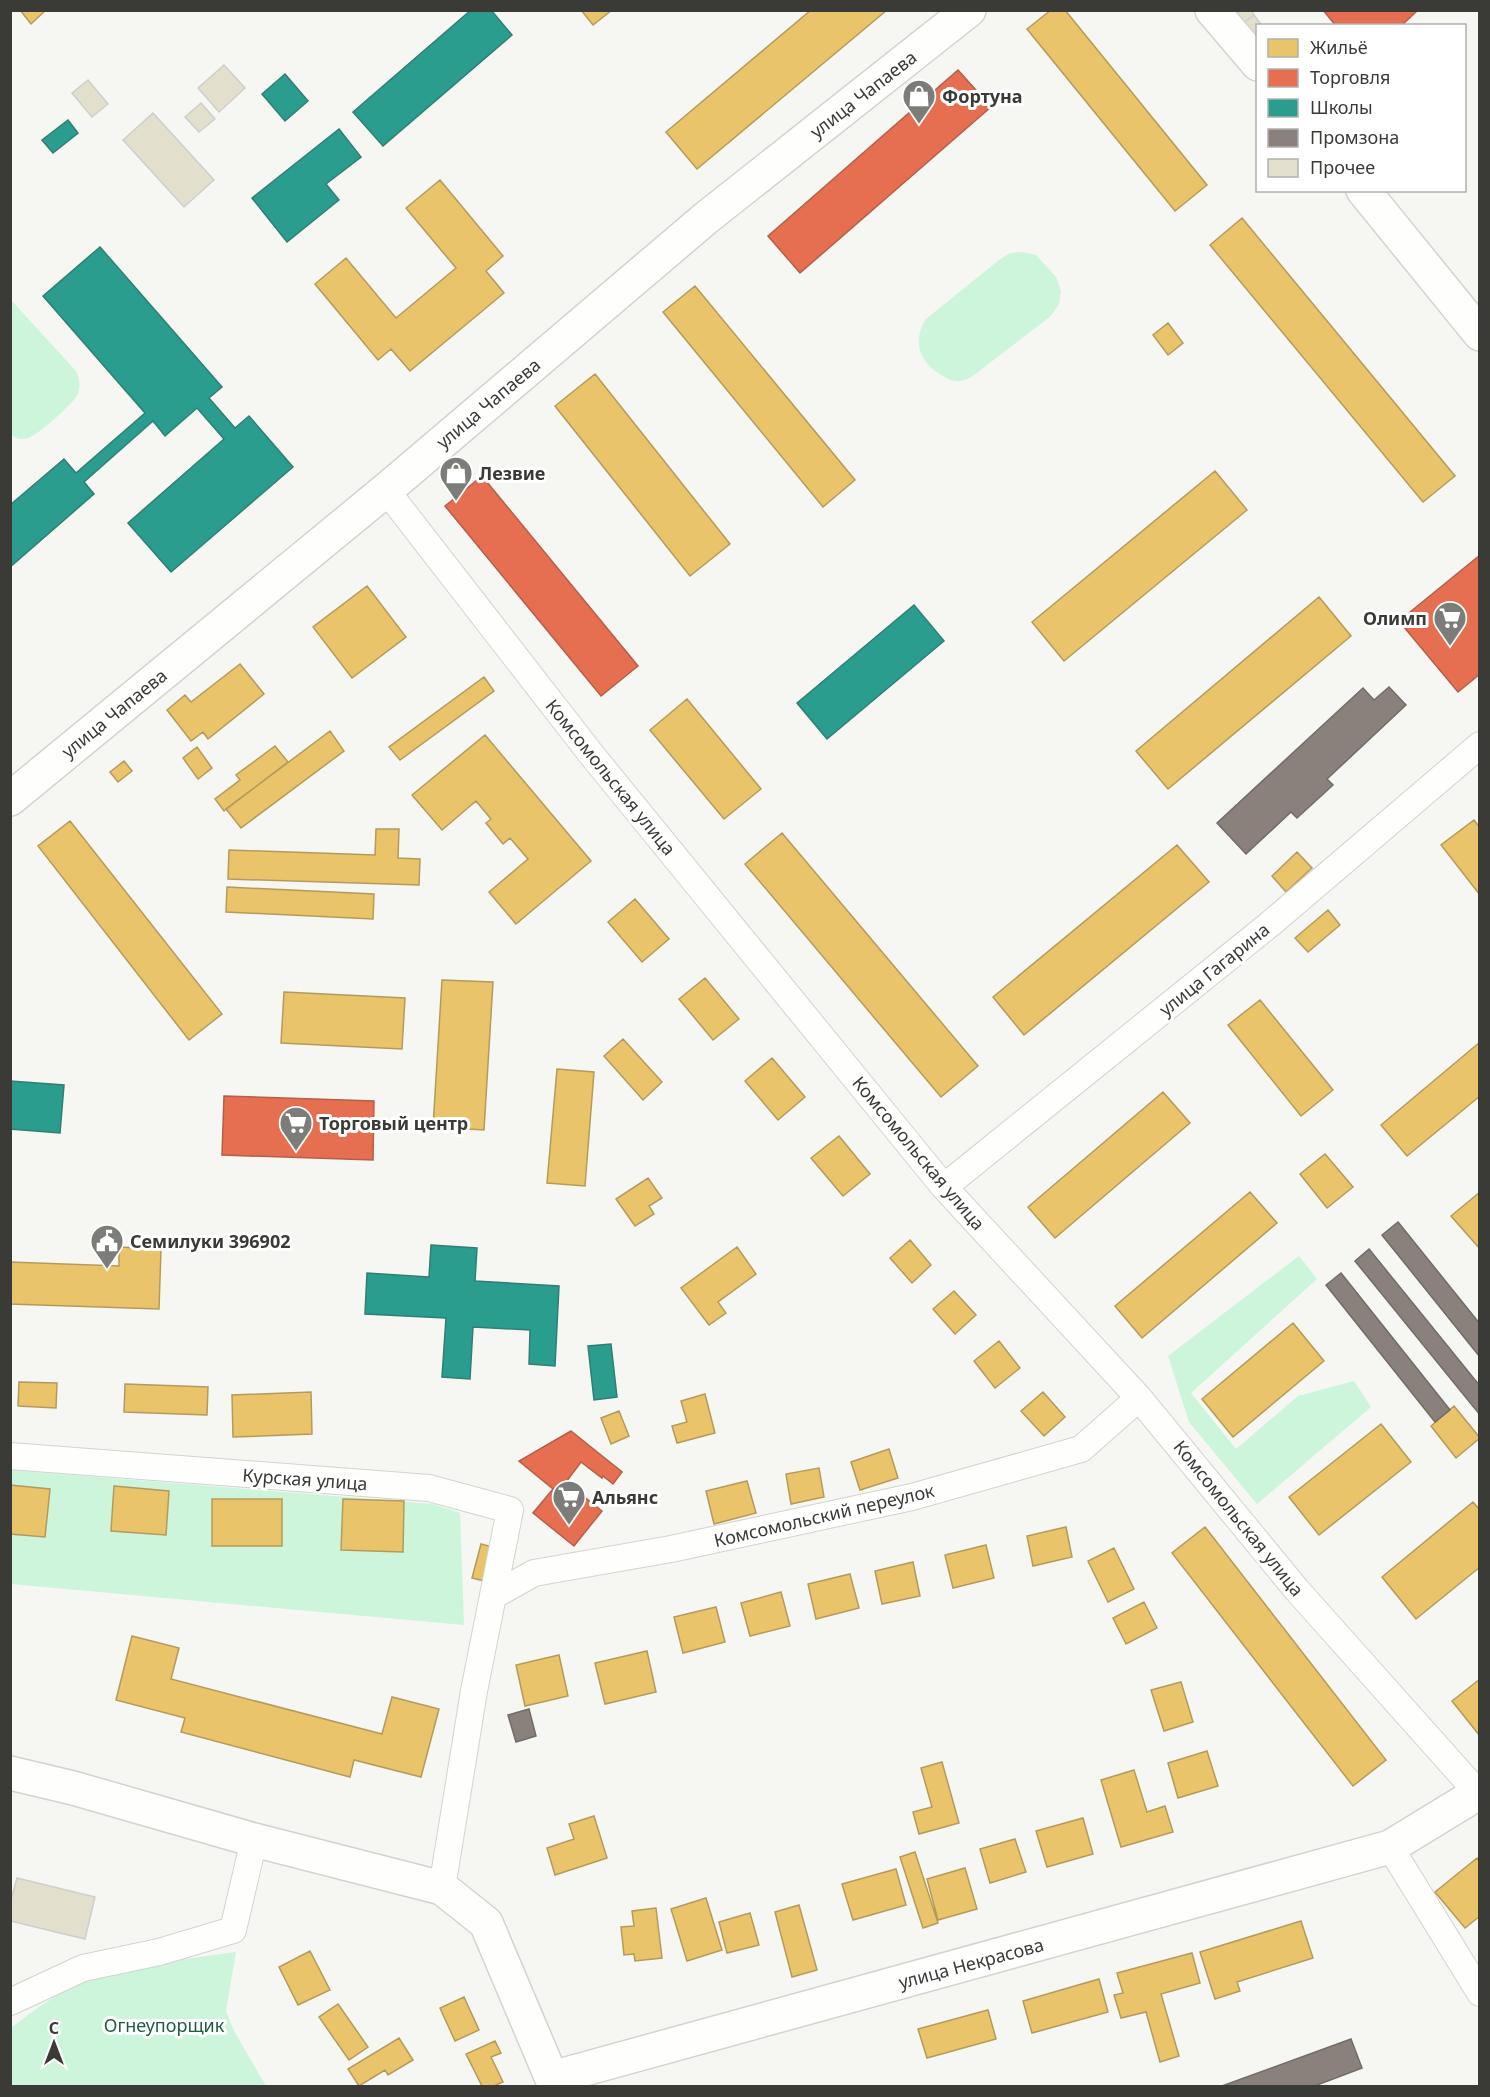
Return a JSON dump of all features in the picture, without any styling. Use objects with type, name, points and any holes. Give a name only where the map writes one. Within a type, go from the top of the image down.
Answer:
[{"type":"street","name":"улица Чапаева","points":[[10,799],[386,490],[706,218],[969,10]]},
{"type":"street","points":[[1212,10],[1256,63]]},
{"type":"street","points":[[1365,192],[1479,334]]},
{"type":"street","name":"Комсомольская улица","points":[[386,490],[591,754],[944,1187],[1139,1398],[1296,1589],[1479,1792]]},
{"type":"street","name":"улица Гагарина","points":[[944,1187],[1270,924],[1479,745]]},
{"type":"street","name":"Комсомольский переулок","points":[[493,1596],[534,1573],[671,1549],[912,1497],[1082,1449],[1139,1398]]},
{"type":"street","name":"Курская улица","points":[[10,1456],[429,1488],[510,1510],[493,1596]]},
{"type":"street","points":[[442,1888],[474,1691],[493,1596]]},
{"type":"street","points":[[10,1773],[73,1788],[254,1840],[442,1888],[486,1923],[554,2082]]},
{"type":"street","name":"улица Некрасова","points":[[554,2082],[1390,1847],[1479,1792]]},
{"type":"street","points":[[10,2002],[83,1968],[159,1952],[233,1930],[254,1840]]},
{"type":"street","points":[[1390,1847],[1479,1993]]},
{"type":"green space","points":[[1022,252],[1036,255],[1056,277],[1061,291],[1059,304],[1051,316],[970,378],[954,381],[931,368],[922,355],[919,341],[926,319],[999,260],[1010,253]]},
{"type":"green space","points":[[11,300],[76,371],[79,382],[78,394],[70,404],[33,436],[23,439],[11,435]]},
{"type":"green space","points":[[1299,1256],[1317,1279],[1191,1393],[1236,1449],[1298,1396],[1354,1381],[1371,1407],[1257,1504],[1189,1422],[1168,1356]]},
{"type":"green space","points":[[10,1470],[433,1504],[460,1513],[464,1625],[11,1584]]},
{"type":"green space","name":"Огнеупорщик","points":[[236,1952],[226,2011],[234,2031],[266,2086],[11,2086],[11,2028],[59,1995],[79,1984],[107,1974]]},
{"type":"building: Жильё","points":[[20,10],[46,10],[31,24]]},
{"type":"building: Жильё","points":[[581,10],[612,10],[593,25]]},
{"type":"building: Жильё","points":[[811,10],[887,10],[697,169],[666,132]]},
{"type":"building: Жильё","points":[[1051,10],[1065,10],[1207,185],[1175,211],[1027,29]]},
{"type":"building: Жильё","points":[[440,180],[503,256],[486,271],[504,293],[410,371],[391,349],[378,360],[315,284],[346,258],[396,318],[456,268],[406,208]]},
{"type":"building: Жильё","points":[[1242,218],[1455,476],[1423,502],[1210,245]]},
{"type":"building: Жильё","points":[[695,286],[855,480],[823,507],[663,312]]},
{"type":"building: Жильё","points":[[1168,323],[1183,343],[1168,355],[1153,335]]},
{"type":"building: Жильё","points":[[595,374],[730,544],[690,576],[555,406]]},
{"type":"building: Жильё","points":[[1215,471],[1247,510],[1064,661],[1032,622]]},
{"type":"building: Жильё","points":[[367,586],[406,637],[352,678],[313,627]]},
{"type":"building: Жильё","points":[[1319,597],[1351,636],[1168,789],[1136,751]]},
{"type":"building: Жильё","points":[[240,664],[264,694],[208,739],[203,732],[191,741],[167,710],[185,695],[191,702]]},
{"type":"building: Жильё","points":[[484,677],[494,691],[400,760],[389,747]]},
{"type":"building: Жильё","points":[[687,699],[761,789],[724,819],[650,730]]},
{"type":"building: Жильё","points":[[330,731],[344,751],[241,828],[226,809]]},
{"type":"building: Жильё","points":[[485,735],[591,861],[516,924],[489,892],[528,859],[510,838],[503,844],[486,823],[491,819],[476,801],[442,830],[412,795]]},
{"type":"building: Жильё","points":[[275,746],[288,762],[224,811],[215,799],[240,780],[236,775]]},
{"type":"building: Жильё","points":[[197,747],[212,768],[198,779],[183,758]]},
{"type":"building: Жильё","points":[[124,761],[132,771],[118,782],[110,772]]},
{"type":"building: Жильё","points":[[1474,820],[1480,828],[1480,895],[1441,845]]},
{"type":"building: Жильё","points":[[70,821],[222,1014],[189,1040],[38,846]]},
{"type":"building: Жильё","points":[[376,829],[399,829],[398,858],[420,859],[419,885],[228,879],[229,850],[375,855]]},
{"type":"building: Жильё","points":[[782,833],[978,1066],[941,1097],[745,864]]},
{"type":"building: Жильё","points":[[1177,845],[1209,882],[1024,1035],[993,997]]},
{"type":"building: Жильё","points":[[1297,852],[1312,868],[1286,892],[1272,876]]},
{"type":"building: Жильё","points":[[227,887],[374,894],[373,919],[226,912]]},
{"type":"building: Жильё","points":[[635,899],[669,939],[642,962],[608,922]]},
{"type":"building: Жильё","points":[[1328,910],[1340,925],[1308,952],[1295,938]]},
{"type":"building: Жильё","points":[[705,978],[739,1019],[713,1040],[679,999]]},
{"type":"building: Жильё","points":[[442,980],[493,982],[484,1130],[433,1127]]},
{"type":"building: Жильё","points":[[284,992],[405,998],[402,1049],[281,1043]]},
{"type":"building: Жильё","points":[[1260,1000],[1333,1090],[1301,1116],[1228,1025]]},
{"type":"building: Жильё","points":[[623,1039],[662,1082],[643,1100],[604,1056]]},
{"type":"building: Жильё","points":[[1480,1042],[1480,1096],[1407,1156],[1381,1125]]},
{"type":"building: Жильё","points":[[772,1058],[805,1097],[778,1120],[745,1081]]},
{"type":"building: Жильё","points":[[557,1069],[594,1072],[585,1186],[547,1183]]},
{"type":"building: Жильё","points":[[1163,1092],[1190,1123],[1055,1238],[1028,1207]]},
{"type":"building: Жильё","points":[[839,1136],[870,1174],[843,1196],[811,1158]]},
{"type":"building: Жильё","points":[[1325,1154],[1353,1187],[1327,1208],[1300,1174]]},
{"type":"building: Жильё","points":[[648,1178],[662,1198],[649,1206],[654,1214],[635,1226],[616,1199]]},
{"type":"building: Жильё","points":[[1250,1192],[1277,1223],[1142,1338],[1115,1306]]},
{"type":"building: Жильё","points":[[1480,1192],[1480,1249],[1451,1216]]},
{"type":"building: Жильё","points":[[910,1240],[931,1265],[912,1283],[890,1258]]},
{"type":"building: Жильё","points":[[119,1247],[161,1249],[159,1309],[10,1304],[10,1262],[119,1266]]},
{"type":"building: Жильё","points":[[737,1247],[756,1274],[718,1302],[726,1313],[709,1325],[681,1288]]},
{"type":"building: Жильё","points":[[954,1291],[976,1315],[955,1334],[933,1309]]},
{"type":"building: Жильё","points":[[1293,1323],[1324,1361],[1233,1437],[1202,1399]]},
{"type":"building: Жильё","points":[[999,1341],[1020,1368],[995,1388],[974,1361]]},
{"type":"building: Жильё","points":[[19,1382],[57,1383],[56,1408],[18,1406]]},
{"type":"building: Жильё","points":[[125,1384],[208,1387],[207,1415],[124,1412]]},
{"type":"building: Жильё","points":[[311,1392],[312,1434],[233,1437],[232,1395]]},
{"type":"building: Жильё","points":[[1043,1392],[1065,1417],[1044,1436],[1021,1411]]},
{"type":"building: Жильё","points":[[705,1394],[715,1433],[677,1443],[672,1426],[687,1422],[681,1401]]},
{"type":"building: Жильё","points":[[1454,1406],[1480,1438],[1456,1458],[1431,1426]]},
{"type":"building: Жильё","points":[[619,1411],[629,1436],[611,1444],[601,1418]]},
{"type":"building: Жильё","points":[[1381,1424],[1411,1462],[1319,1535],[1289,1497]]},
{"type":"building: Жильё","points":[[889,1449],[898,1478],[860,1490],[851,1462]]},
{"type":"building: Жильё","points":[[819,1468],[824,1497],[791,1504],[786,1474]]},
{"type":"building: Жильё","points":[[747,1481],[756,1513],[714,1524],[706,1491]]},
{"type":"building: Жильё","points":[[10,1485],[50,1489],[45,1537],[10,1534]]},
{"type":"building: Жильё","points":[[114,1486],[169,1491],[166,1535],[111,1531]]},
{"type":"building: Жильё","points":[[212,1499],[282,1499],[282,1546],[212,1546]]},
{"type":"building: Жильё","points":[[343,1499],[404,1501],[403,1552],[341,1550]]},
{"type":"building: Жильё","points":[[1473,1502],[1480,1510],[1480,1567],[1416,1619],[1382,1577]]},
{"type":"building: Жильё","points":[[1066,1527],[1072,1557],[1033,1566],[1027,1536]]},
{"type":"building: Жильё","points":[[1205,1527],[1386,1760],[1353,1786],[1172,1553]]},
{"type":"building: Жильё","points":[[481,1544],[500,1549],[492,1583],[472,1578]]},
{"type":"building: Жильё","points":[[986,1545],[994,1578],[953,1588],[945,1555]]},
{"type":"building: Жильё","points":[[1114,1548],[1134,1589],[1108,1602],[1088,1561]]},
{"type":"building: Жильё","points":[[913,1562],[920,1596],[882,1604],[875,1571]]},
{"type":"building: Жильё","points":[[850,1574],[859,1608],[816,1619],[808,1584]]},
{"type":"building: Жильё","points":[[781,1592],[790,1626],[750,1636],[741,1603]]},
{"type":"building: Жильё","points":[[1144,1602],[1157,1628],[1126,1644],[1113,1618]]},
{"type":"building: Жильё","points":[[716,1607],[725,1642],[683,1653],[674,1617]]},
{"type":"building: Жильё","points":[[132,1636],[179,1648],[171,1679],[382,1734],[392,1697],[439,1709],[421,1777],[354,1760],[350,1777],[181,1732],[185,1718],[116,1700]]},
{"type":"building: Жильё","points":[[647,1651],[656,1692],[605,1704],[595,1663]]},
{"type":"building: Жильё","points":[[559,1655],[568,1696],[525,1706],[516,1665]]},
{"type":"building: Жильё","points":[[1480,1679],[1480,1736],[1452,1701]]},
{"type":"building: Жильё","points":[[1181,1682],[1193,1722],[1164,1731],[1151,1690]]},
{"type":"building: Жильё","points":[[1207,1751],[1218,1786],[1178,1798],[1168,1763]]},
{"type":"building: Жильё","points":[[942,1762],[959,1823],[919,1834],[913,1812],[932,1807],[921,1768]]},
{"type":"building: Жильё","points":[[1134,1770],[1147,1812],[1165,1806],[1173,1832],[1121,1847],[1101,1780]]},
{"type":"building: Жильё","points":[[594,1816],[607,1858],[555,1875],[547,1848],[574,1839],[569,1824]]},
{"type":"building: Жильё","points":[[1083,1818],[1093,1854],[1047,1867],[1036,1831]]},
{"type":"building: Жильё","points":[[1015,1839],[1026,1872],[990,1883],[980,1849]]},
{"type":"building: Жильё","points":[[915,1852],[938,1923],[923,1928],[900,1857]]},
{"type":"building: Жильё","points":[[1477,1858],[1480,1862],[1480,1916],[1465,1928],[1435,1892]]},
{"type":"building: Жильё","points":[[965,1868],[977,1909],[938,1920],[927,1879]]},
{"type":"building: Жильё","points":[[896,1869],[906,1905],[853,1920],[842,1884]]},
{"type":"building: Жильё","points":[[706,1898],[722,1950],[687,1961],[671,1909]]},
{"type":"building: Жильё","points":[[799,1905],[817,1970],[792,1977],[775,1912]]},
{"type":"building: Жильё","points":[[656,1908],[662,1958],[635,1961],[634,1954],[624,1955],[621,1927],[634,1926],[632,1911]]},
{"type":"building: Жильё","points":[[750,1913],[759,1945],[727,1953],[719,1922]]},
{"type":"building: Жильё","points":[[1301,1921],[1313,1958],[1237,1982],[1240,1991],[1215,1999],[1200,1952]]},
{"type":"building: Жильё","points":[[310,1951],[330,1990],[298,2005],[279,1967]]},
{"type":"building: Жильё","points":[[1192,1953],[1200,1983],[1161,1994],[1179,2056],[1160,2062],[1146,2012],[1121,2018],[1114,1995],[1123,1993],[1117,1973]]},
{"type":"building: Жильё","points":[[1099,1979],[1108,2012],[1032,2033],[1023,2001]]},
{"type":"building: Жильё","points":[[464,1997],[479,2030],[455,2041],[440,2008]]},
{"type":"building: Жильё","points":[[338,2004],[368,2047],[349,2060],[319,2017]]},
{"type":"building: Жильё","points":[[988,2010],[996,2039],[927,2058],[918,2029]]},
{"type":"building: Жильё","points":[[399,2038],[413,2060],[388,2075],[385,2070],[359,2086],[348,2069]]},
{"type":"building: Жильё","points":[[495,2041],[501,2053],[491,2057],[503,2082],[494,2086],[482,2086],[466,2054]]},
{"type":"building: Торговля","points":[[1323,10],[1418,10],[1403,24],[1334,24]]},
{"type":"building: Торговля","points":[[958,70],[991,107],[800,273],[768,236]]},
{"type":"building: Торговля","points":[[482,476],[638,666],[601,696],[445,506]]},
{"type":"building: Торговля","name":"Олимп","points":[[1480,555],[1480,674],[1458,692],[1399,621]]},
{"type":"building: Торговля","points":[[224,1096],[374,1101],[373,1160],[222,1155]]},
{"type":"building: Торговля","points":[[571,1431],[622,1472],[613,1484],[581,1462],[566,1482],[602,1511],[574,1546],[533,1513],[553,1489],[519,1461]]},
{"type":"building: Школы","points":[[471,10],[491,10],[512,35],[383,146],[353,112]]},
{"type":"building: Школы","points":[[285,74],[308,101],[285,121],[262,94]]},
{"type":"building: Школы","points":[[68,120],[78,133],[53,153],[42,140]]},
{"type":"building: Школы","points":[[339,129],[361,157],[326,184],[339,200],[287,242],[252,198]]},
{"type":"building: Школы","points":[[100,247],[222,387],[209,398],[235,428],[249,416],[293,467],[171,572],[128,523],[224,439],[197,408],[165,436],[153,421],[84,482],[94,494],[10,567],[10,505],[64,459],[76,473],[145,413],[43,296]]},
{"type":"building: Школы","points":[[914,605],[944,641],[827,739],[797,703]]},
{"type":"building: Школы","points":[[10,1081],[64,1085],[60,1133],[10,1129]]},
{"type":"building: Школы","points":[[431,1245],[477,1248],[475,1281],[559,1286],[555,1366],[529,1364],[530,1330],[473,1327],[470,1379],[442,1377],[446,1318],[365,1314],[367,1273],[429,1277]]},
{"type":"building: Школы","points":[[611,1344],[617,1397],[594,1400],[588,1346]]},
{"type":"building: Промзона","points":[[1389,687],[1406,705],[1327,779],[1333,785],[1297,818],[1291,812],[1246,854],[1217,823],[1363,688],[1374,700]]},
{"type":"building: Промзона","points":[[1398,1222],[1480,1324],[1480,1357],[1382,1235]]},
{"type":"building: Промзона","points":[[1369,1249],[1480,1386],[1480,1415],[1355,1261]]},
{"type":"building: Промзона","points":[[1341,1273],[1450,1410],[1435,1422],[1326,1285]]},
{"type":"building: Промзона","points":[[529,1709],[536,1736],[516,1742],[508,1715]]},
{"type":"building: Промзона","points":[[1351,2039],[1362,2068],[1317,2086],[1222,2086]]},
{"type":"building: Прочее","points":[[1239,10],[1251,10],[1254,15],[1243,23],[1236,13]]},
{"type":"building: Прочее","points":[[1254,15],[1261,24],[1256,24],[1256,39],[1243,23]]},
{"type":"building: Прочее","points":[[224,65],[245,88],[219,112],[198,88]]},
{"type":"building: Прочее","points":[[88,80],[108,104],[92,117],[72,93]]},
{"type":"building: Прочее","points":[[201,103],[215,119],[199,132],[185,117]]},
{"type":"building: Прочее","points":[[153,113],[214,180],[184,207],[123,140]]},
{"type":"building: Прочее","points":[[17,1878],[95,1897],[85,1939],[10,1921],[10,1903]]},
{"type":"place","name":"Фортуна","points":[[919,125]]},
{"type":"place","name":"Лезвие","points":[[456,502]]},
{"type":"place","name":"Олимп","points":[[1450,647]]},
{"type":"place","name":"Торговый центр","points":[[296,1152]]},
{"type":"place","name":"Семилуки 396902","points":[[107,1270]]},
{"type":"place","name":"Альянс","points":[[569,1526]]}]
